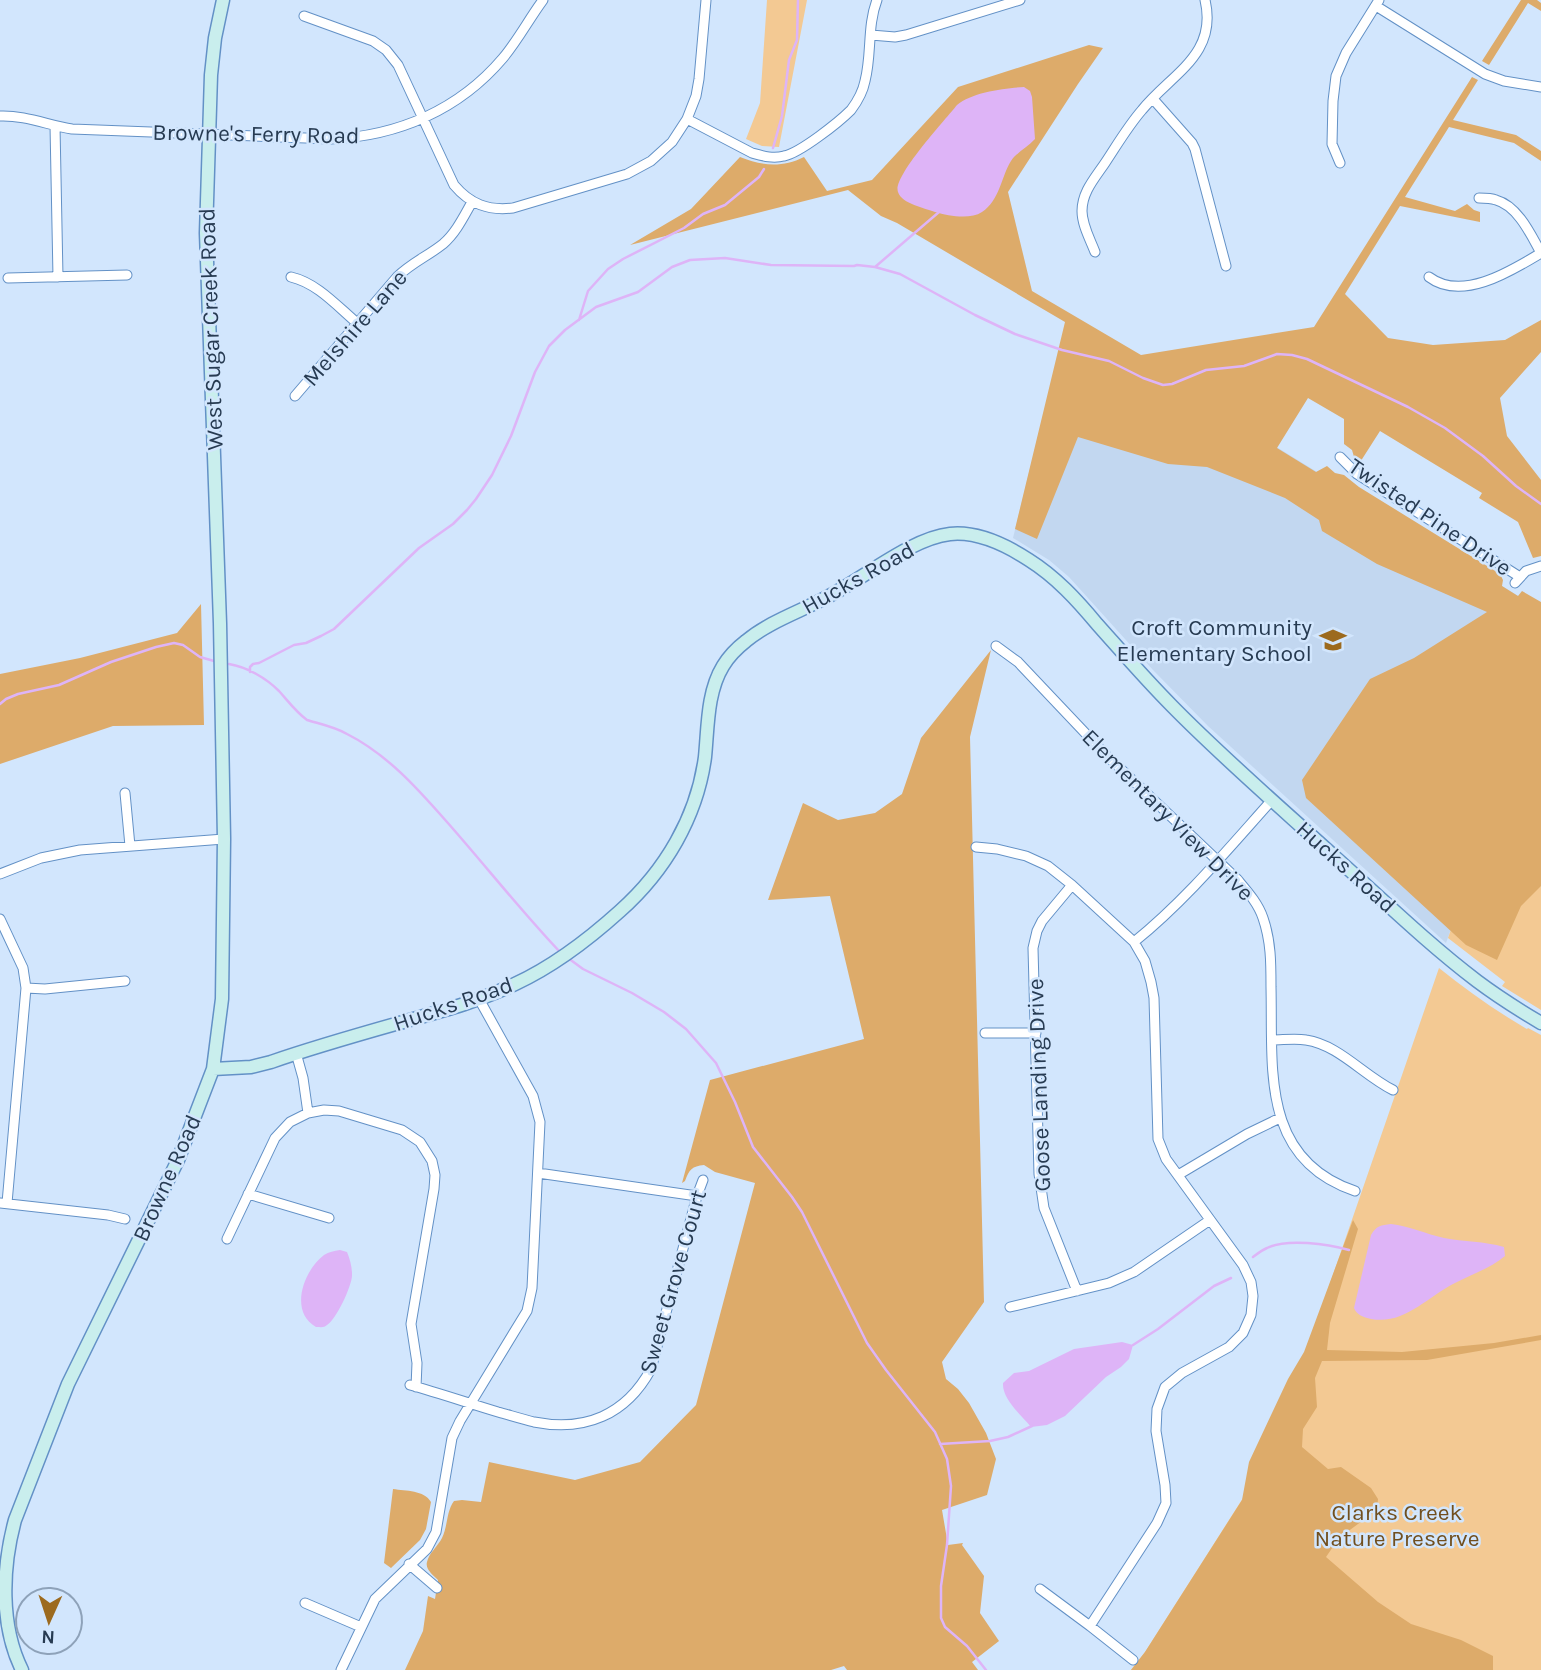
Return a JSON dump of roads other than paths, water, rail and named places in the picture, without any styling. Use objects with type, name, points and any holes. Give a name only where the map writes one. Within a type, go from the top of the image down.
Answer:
[{"type":"main road","name":"West Sugar Creek Road","points":[[221,659],[206,233],[212,61],[223,0]]},
{"type":"main road","name":"Hucks Road","points":[[213,1069],[251,1066],[480,999],[518,983],[570,951],[635,897],[654,875],[680,836],[694,806],[699,787],[715,684],[721,669],[735,650],[760,631],[834,594],[914,546],[945,534],[959,533],[987,538],[1016,551],[1052,576],[1170,704],[1272,800],[1457,965],[1541,1023]]},
{"type":"main road","name":"Browne Road","points":[[22,1670],[8,1639],[4,1604],[5,1565],[15,1520],[68,1384],[178,1160],[213,1069],[222,999],[224,839],[221,659]]},
{"type":"street","name":"Browne's Ferry Road","points":[[0,116],[72,129],[209,135],[331,139],[390,131],[422,119],[457,100],[491,72],[516,42],[543,0]]},
{"type":"street","points":[[303,16],[373,41],[386,50],[398,65],[454,185],[472,202],[488,208],[513,208],[627,174],[650,161],[677,135],[696,96],[706,0]]},
{"type":"street","points":[[687,119],[752,153],[780,157],[796,153],[854,106],[865,82],[877,0]]},
{"type":"street","points":[[871,35],[906,36],[1020,0]]},
{"type":"street","points":[[1095,252],[1083,221],[1082,211],[1087,190],[1136,117],[1192,60],[1204,41],[1207,27],[1206,0]]},
{"type":"street","points":[[1340,163],[1332,145],[1336,76],[1346,53],[1378,3],[1485,74],[1496,79],[1541,87]]},
{"type":"street","points":[[1153,99],[1195,149],[1226,266]]},
{"type":"street","points":[[55,126],[58,277]]},
{"type":"street","points":[[1429,277],[1442,285],[1472,285],[1501,276],[1541,253],[1508,206],[1495,199],[1479,198]]},
{"type":"street","name":"Melshire Lane","points":[[295,396],[404,269],[453,234],[472,202]]},
{"type":"street","points":[[8,278],[128,275]]},
{"type":"street","points":[[291,277],[316,288],[357,323]]},
{"type":"street","name":"Twisted Pine Drive","points":[[1340,457],[1357,474],[1517,580],[1525,571],[1541,566]]},
{"type":"street","name":"Elementary View Drive","points":[[996,646],[1018,662],[1107,755],[1237,878],[1252,897],[1262,915],[1270,951],[1274,1091],[1280,1118],[1292,1143],[1306,1161],[1338,1185],[1355,1191]]},
{"type":"street","points":[[125,793],[130,846]]},
{"type":"street","points":[[1134,942],[1218,861],[1272,800]]},
{"type":"street","points":[[0,874],[41,858],[80,850],[224,839]]},
{"type":"street","points":[[976,847],[1026,856],[1048,866],[1134,942],[1145,961],[1154,998],[1158,1139],[1166,1158],[1242,1265],[1251,1282],[1251,1315],[1243,1333],[1229,1347],[1182,1373],[1165,1387],[1157,1409],[1156,1431],[1166,1503],[1157,1523],[1090,1626]]},
{"type":"street","name":"Goose Landing Drive","points":[[1072,886],[1042,921],[1033,948],[1038,1174],[1044,1208],[1077,1291]]},
{"type":"street","points":[[0,919],[23,968],[26,988],[3,1203],[125,1219]]},
{"type":"street","points":[[26,988],[45,989],[125,981]]},
{"type":"street","points":[[341,1670],[375,1599],[427,1549],[436,1532],[452,1438],[527,1311],[532,1287],[540,1122],[533,1096],[480,999]]},
{"type":"street","points":[[985,1033],[1036,1032]]},
{"type":"street","points":[[1272,1040],[1303,1039],[1331,1048],[1393,1090]]},
{"type":"street","points":[[227,1238],[275,1138],[290,1122],[309,1113],[296,1053]]},
{"type":"street","name":"Sweet Grove Court","points":[[309,1113],[339,1111],[402,1130],[420,1142],[432,1161],[434,1189],[411,1324],[417,1363],[413,1386],[534,1422],[565,1425],[585,1423],[624,1404],[642,1386],[651,1369],[703,1180]]},
{"type":"street","points":[[1178,1175],[1235,1140],[1280,1118]]},
{"type":"street","points":[[538,1173],[697,1196]]},
{"type":"street","points":[[248,1194],[329,1219]]},
{"type":"street","points":[[1010,1307],[1109,1283],[1134,1272],[1210,1220]]},
{"type":"street","points":[[409,1564],[437,1588]]},
{"type":"street","points":[[1040,1590],[1133,1660]]},
{"type":"street","points":[[305,1603],[361,1627]]},
{"type":"waterway","points":[[773,148],[782,116],[789,60],[797,40],[798,0]]},
{"type":"waterway","points":[[579,320],[588,291],[608,269],[684,228],[703,214],[725,205],[759,177],[764,169]]},
{"type":"waterway","points":[[875,267],[939,212]]},
{"type":"waterway","points":[[250,672],[253,664],[334,629],[419,548],[453,524],[467,510],[492,475],[511,436],[535,372],[549,346],[565,330],[596,307],[638,292],[672,267],[690,260],[725,258],[771,265],[875,267],[900,274],[1015,334],[1062,350],[1109,361],[1163,385],[1206,370],[1244,366],[1277,354],[1307,359],[1408,407],[1445,428],[1541,504]]},
{"type":"waterway","points":[[0,704],[18,694],[59,685],[111,662],[174,643],[214,661]]},
{"type":"waterway","points":[[229,664],[249,670],[268,682],[307,720],[362,742],[389,762],[436,810],[560,952]]},
{"type":"waterway","points":[[568,958],[583,969],[664,1012],[686,1029],[716,1063],[753,1147],[802,1212],[867,1343],[935,1432],[947,1459],[951,1486],[941,1586],[941,1618],[945,1627],[967,1646],[986,1670]]},
{"type":"waterway","points":[[1253,1257],[1267,1248],[1285,1243],[1319,1244],[1349,1250]]},
{"type":"waterway","points":[[1133,1345],[1214,1286],[1231,1278]]},
{"type":"waterway","points":[[940,1444],[990,1441],[1008,1437],[1032,1426]]},
{"type":"place","name":"Croft Community Elementary School","points":[[1333,640]]},
{"type":"park label","name":"Clarks Creek Nature Preserve","points":[[1397,1525]]}]
